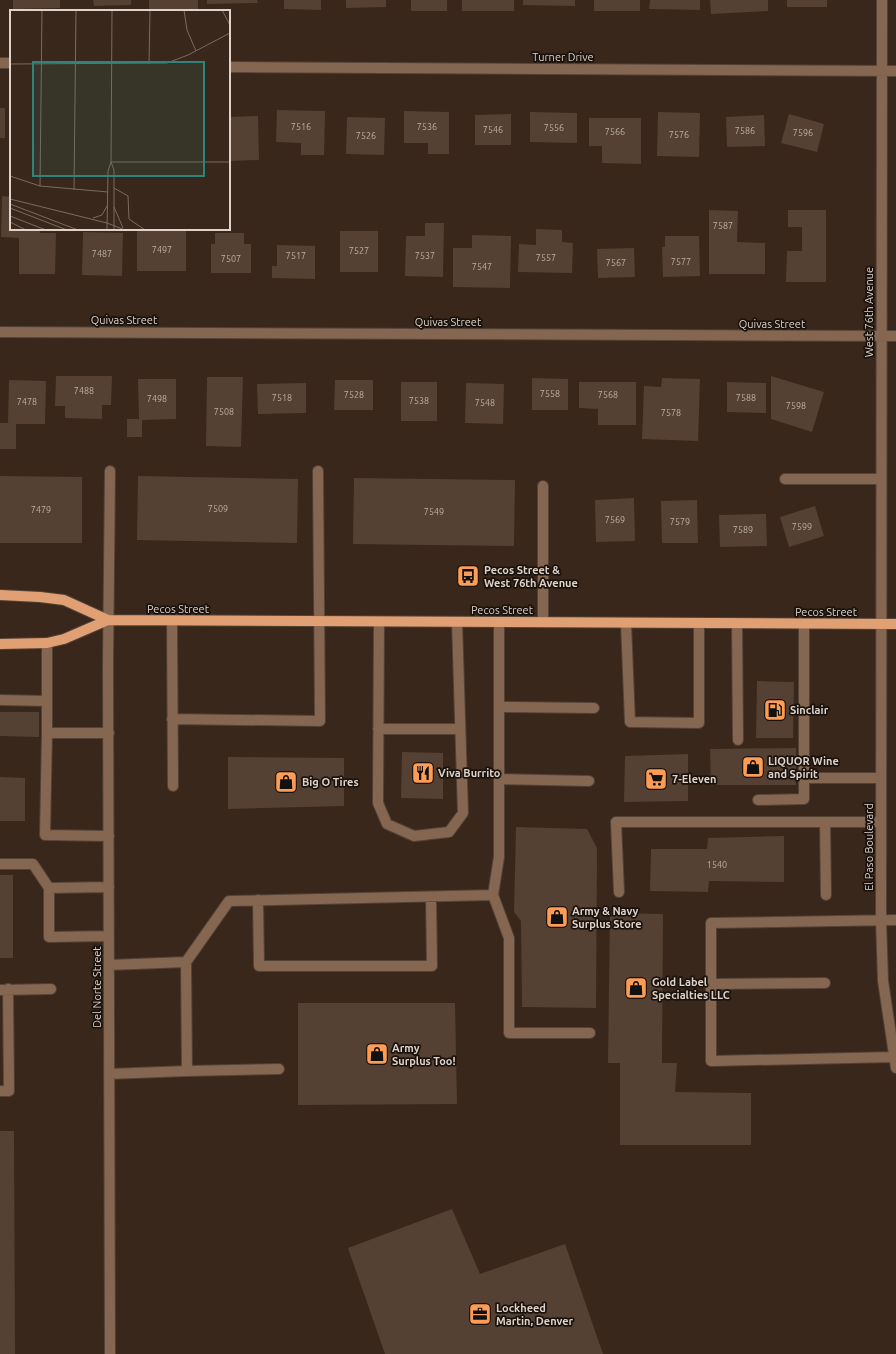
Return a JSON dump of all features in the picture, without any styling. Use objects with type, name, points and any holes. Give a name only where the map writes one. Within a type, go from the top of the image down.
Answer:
[{"type":"main road","name":"Pecos Street","points":[[0,596],[40,597],[64,600],[108,620],[896,624]]},
{"type":"main road","name":"Pecos Street","points":[[0,644],[47,643],[64,639],[108,620]]},
{"type":"street","name":"West 76th Avenue","points":[[881,624],[882,0]]},
{"type":"street","name":"Turner Drive","points":[[230,67],[896,71]]},
{"type":"street","name":"Quivas Street","points":[[0,332],[896,336]]},
{"type":"street","name":"Del Norte Street","points":[[110,470],[108,620],[110,1354]]},
{"type":"street","points":[[172,719],[320,721],[318,470]]},
{"type":"street","points":[[785,478],[881,479]]},
{"type":"street","points":[[543,486],[543,622]]},
{"type":"street","points":[[172,621],[173,786]]},
{"type":"street","points":[[379,622],[378,803],[387,824],[414,836],[449,832],[463,813],[456,622]]},
{"type":"street","points":[[499,622],[499,858],[494,895],[509,938],[509,1033],[590,1033]]},
{"type":"street","points":[[626,623],[630,722],[684,723],[699,723],[699,623]]},
{"type":"street","points":[[737,624],[738,740]]},
{"type":"street","points":[[758,800],[804,799],[804,624]]},
{"type":"street","name":"El Paso Boulevard","points":[[881,624],[881,920],[883,981],[893,1057],[896,1068]]},
{"type":"street","points":[[47,643],[46,835],[109,836]]},
{"type":"street","points":[[0,700],[47,701]]},
{"type":"street","points":[[499,707],[594,708]]},
{"type":"street","points":[[378,729],[460,729]]},
{"type":"street","points":[[47,732],[109,733]]},
{"type":"street","points":[[804,778],[881,778]]},
{"type":"street","points":[[499,779],[588,781]]},
{"type":"street","points":[[619,892],[616,822],[881,822]]},
{"type":"street","points":[[825,822],[826,895]]},
{"type":"street","points":[[0,864],[33,864],[49,888],[49,937],[109,936]]},
{"type":"street","points":[[49,888],[109,887]]},
{"type":"street","points":[[187,1071],[186,962],[229,901],[494,895]]},
{"type":"street","points":[[258,900],[260,966],[432,966],[431,897]]},
{"type":"street","points":[[893,1057],[711,1061],[710,923],[896,920]]},
{"type":"street","points":[[109,966],[186,962]]},
{"type":"street","points":[[711,984],[825,983]]},
{"type":"street","points":[[0,1091],[9,1091],[4,1038],[4,990],[51,989]]},
{"type":"street","points":[[109,1074],[280,1069]]},
{"type":"building","points":[[13,0],[60,0],[60,8],[13,9]]},
{"type":"building","points":[[93,0],[131,0],[131,5],[94,6]]},
{"type":"building","points":[[149,0],[198,0],[198,10],[149,9]]},
{"type":"building","points":[[207,0],[257,0],[258,3],[207,4]]},
{"type":"building","points":[[284,0],[321,0],[321,10],[284,9]]},
{"type":"building","points":[[346,0],[386,0],[386,7],[346,8]]},
{"type":"building","points":[[411,0],[447,0],[447,11],[411,11]]},
{"type":"building","points":[[462,0],[514,0],[514,11],[462,11]]},
{"type":"building","points":[[523,0],[575,0],[575,6],[523,5]]},
{"type":"building","points":[[594,0],[640,0],[640,11],[594,11]]},
{"type":"building","points":[[650,0],[700,0],[700,10],[649,9]]},
{"type":"building","points":[[710,0],[768,0],[768,11],[711,14]]},
{"type":"building","points":[[787,0],[827,0],[827,7],[787,7]]},
{"type":"building","points":[[0,108],[5,108],[5,138],[0,138]]},
{"type":"building","points":[[277,110],[325,111],[324,155],[301,155],[301,143],[276,142]]},
{"type":"building","points":[[404,111],[449,112],[449,154],[428,154],[428,143],[404,143]]},
{"type":"building","points":[[530,112],[577,113],[577,143],[530,142]]},
{"type":"building","points":[[658,112],[700,113],[699,157],[657,156]]},
{"type":"building","points":[[511,114],[511,145],[475,145],[475,115]]},
{"type":"building","points":[[789,114],[824,124],[817,152],[781,143]]},
{"type":"building","points":[[764,115],[765,146],[727,147],[726,117]]},
{"type":"building","points":[[258,116],[259,160],[230,161],[230,117]]},
{"type":"building","points":[[347,117],[385,118],[384,155],[346,154]]},
{"type":"building","points":[[589,118],[641,118],[641,164],[602,163],[602,146],[589,146]]},
{"type":"building","points":[[2,196],[10,197],[10,230],[40,230],[40,233],[56,233],[55,274],[19,274],[19,238],[1,237]]},
{"type":"building","points":[[709,210],[738,211],[737,242],[765,243],[765,274],[709,274]]},
{"type":"building","points":[[788,210],[826,210],[826,282],[786,282],[787,251],[802,251],[802,227],[788,227]]},
{"type":"building","points":[[425,223],[444,223],[443,277],[405,276],[406,236],[425,236]]},
{"type":"building","points":[[536,229],[562,230],[562,242],[573,243],[572,273],[518,272],[519,244],[536,245]]},
{"type":"building","points":[[137,230],[186,230],[186,271],[137,271]]},
{"type":"building","points":[[340,231],[378,231],[378,272],[340,272]]},
{"type":"building","points":[[83,232],[123,233],[122,276],[82,275]]},
{"type":"building","points":[[215,233],[244,233],[244,244],[251,244],[251,273],[211,273],[211,244],[215,244]]},
{"type":"building","points":[[472,235],[511,236],[510,288],[453,287],[453,248],[472,248]]},
{"type":"building","points":[[665,236],[699,236],[700,276],[663,277],[662,247],[665,247]]},
{"type":"building","points":[[277,245],[315,246],[315,279],[272,278],[272,266],[277,266]]},
{"type":"building","points":[[634,248],[635,277],[598,278],[597,249]]},
{"type":"building","points":[[56,376],[112,376],[111,405],[102,405],[102,419],[65,418],[65,406],[55,406]]},
{"type":"building","points":[[771,376],[824,392],[812,432],[771,419]]},
{"type":"building","points":[[207,377],[243,377],[241,447],[206,446]]},
{"type":"building","points":[[532,378],[568,379],[568,410],[532,410]]},
{"type":"building","points":[[662,378],[700,379],[698,441],[642,439],[644,386],[661,387]]},
{"type":"building","points":[[138,379],[176,379],[176,419],[142,420],[142,437],[127,437],[127,419],[139,419]]},
{"type":"building","points":[[9,380],[46,381],[45,424],[16,424],[16,449],[0,449],[0,423],[8,423]]},
{"type":"building","points":[[335,380],[373,380],[373,410],[334,410]]},
{"type":"building","points":[[401,382],[437,382],[437,421],[401,421]]},
{"type":"building","points":[[579,382],[636,382],[636,425],[598,425],[598,409],[579,408]]},
{"type":"building","points":[[727,382],[766,383],[766,413],[727,412]]},
{"type":"building","points":[[306,383],[306,413],[258,414],[257,384]]},
{"type":"building","points":[[466,383],[504,384],[503,424],[465,423]]},
{"type":"building","points":[[0,476],[82,477],[82,543],[0,543]]},
{"type":"building","points":[[138,476],[298,479],[297,543],[137,540]]},
{"type":"building","points":[[354,478],[515,480],[514,546],[353,544]]},
{"type":"building","points":[[634,498],[635,541],[596,542],[595,500]]},
{"type":"building","points":[[697,500],[698,543],[662,543],[661,501]]},
{"type":"building","points":[[815,506],[824,536],[789,547],[780,517]]},
{"type":"building","points":[[766,514],[767,546],[720,547],[719,515]]},
{"type":"building","name":"Sinclair","points":[[757,681],[794,682],[793,738],[756,738]]},
{"type":"building","points":[[0,712],[39,712],[39,737],[0,736]]},
{"type":"building","name":"LIQUOR Wine and Spirit","points":[[796,748],[796,785],[711,785],[710,749]]},
{"type":"building","points":[[402,752],[443,753],[443,799],[401,798]]},
{"type":"building","name":"7-Eleven","points":[[688,754],[688,801],[624,802],[625,756]]},
{"type":"building","name":"Big O Tires","points":[[228,757],[344,758],[344,806],[228,809]]},
{"type":"building","points":[[0,777],[25,778],[25,821],[0,821]]},
{"type":"building","name":"Army & Navy Surplus Store","points":[[516,827],[587,829],[597,848],[596,1008],[522,1007],[521,921],[514,912]]},
{"type":"building","points":[[784,836],[784,882],[709,881],[708,892],[650,891],[651,849],[707,849],[708,838]]},
{"type":"building","points":[[0,875],[13,875],[13,958],[0,958]]},
{"type":"building","name":"Gold Label Specialties LLC","points":[[610,913],[663,914],[662,1063],[677,1063],[675,1092],[751,1093],[751,1145],[620,1145],[620,1063],[608,1063]]},
{"type":"building","name":"Army Surplus Too!","points":[[298,1003],[455,1003],[457,1104],[298,1105]]},
{"type":"building","points":[[0,1131],[14,1131],[15,1354],[0,1354]]},
{"type":"building","name":"Lockheed Martin, Denver","points":[[452,1209],[480,1274],[565,1244],[603,1354],[385,1354],[348,1248]]},
{"type":"place","name":"Pecos Street & West 76th Avenue","points":[[468,576]]},
{"type":"place","name":"Sinclair","points":[[775,710]]},
{"type":"place","name":"LIQUOR Wine and Spirit","points":[[753,767]]},
{"type":"place","name":"Viva Burrito","points":[[423,773]]},
{"type":"place","name":"7-Eleven","points":[[656,779]]},
{"type":"place","name":"Big O Tires","points":[[286,782]]},
{"type":"place","name":"Army & Navy Surplus Store","points":[[557,917]]},
{"type":"place","name":"Gold Label Specialties LLC","points":[[636,988]]},
{"type":"place","name":"Army Surplus Too!","points":[[377,1054]]},
{"type":"place","name":"Lockheed Martin, Denver","points":[[480,1314]]}]
